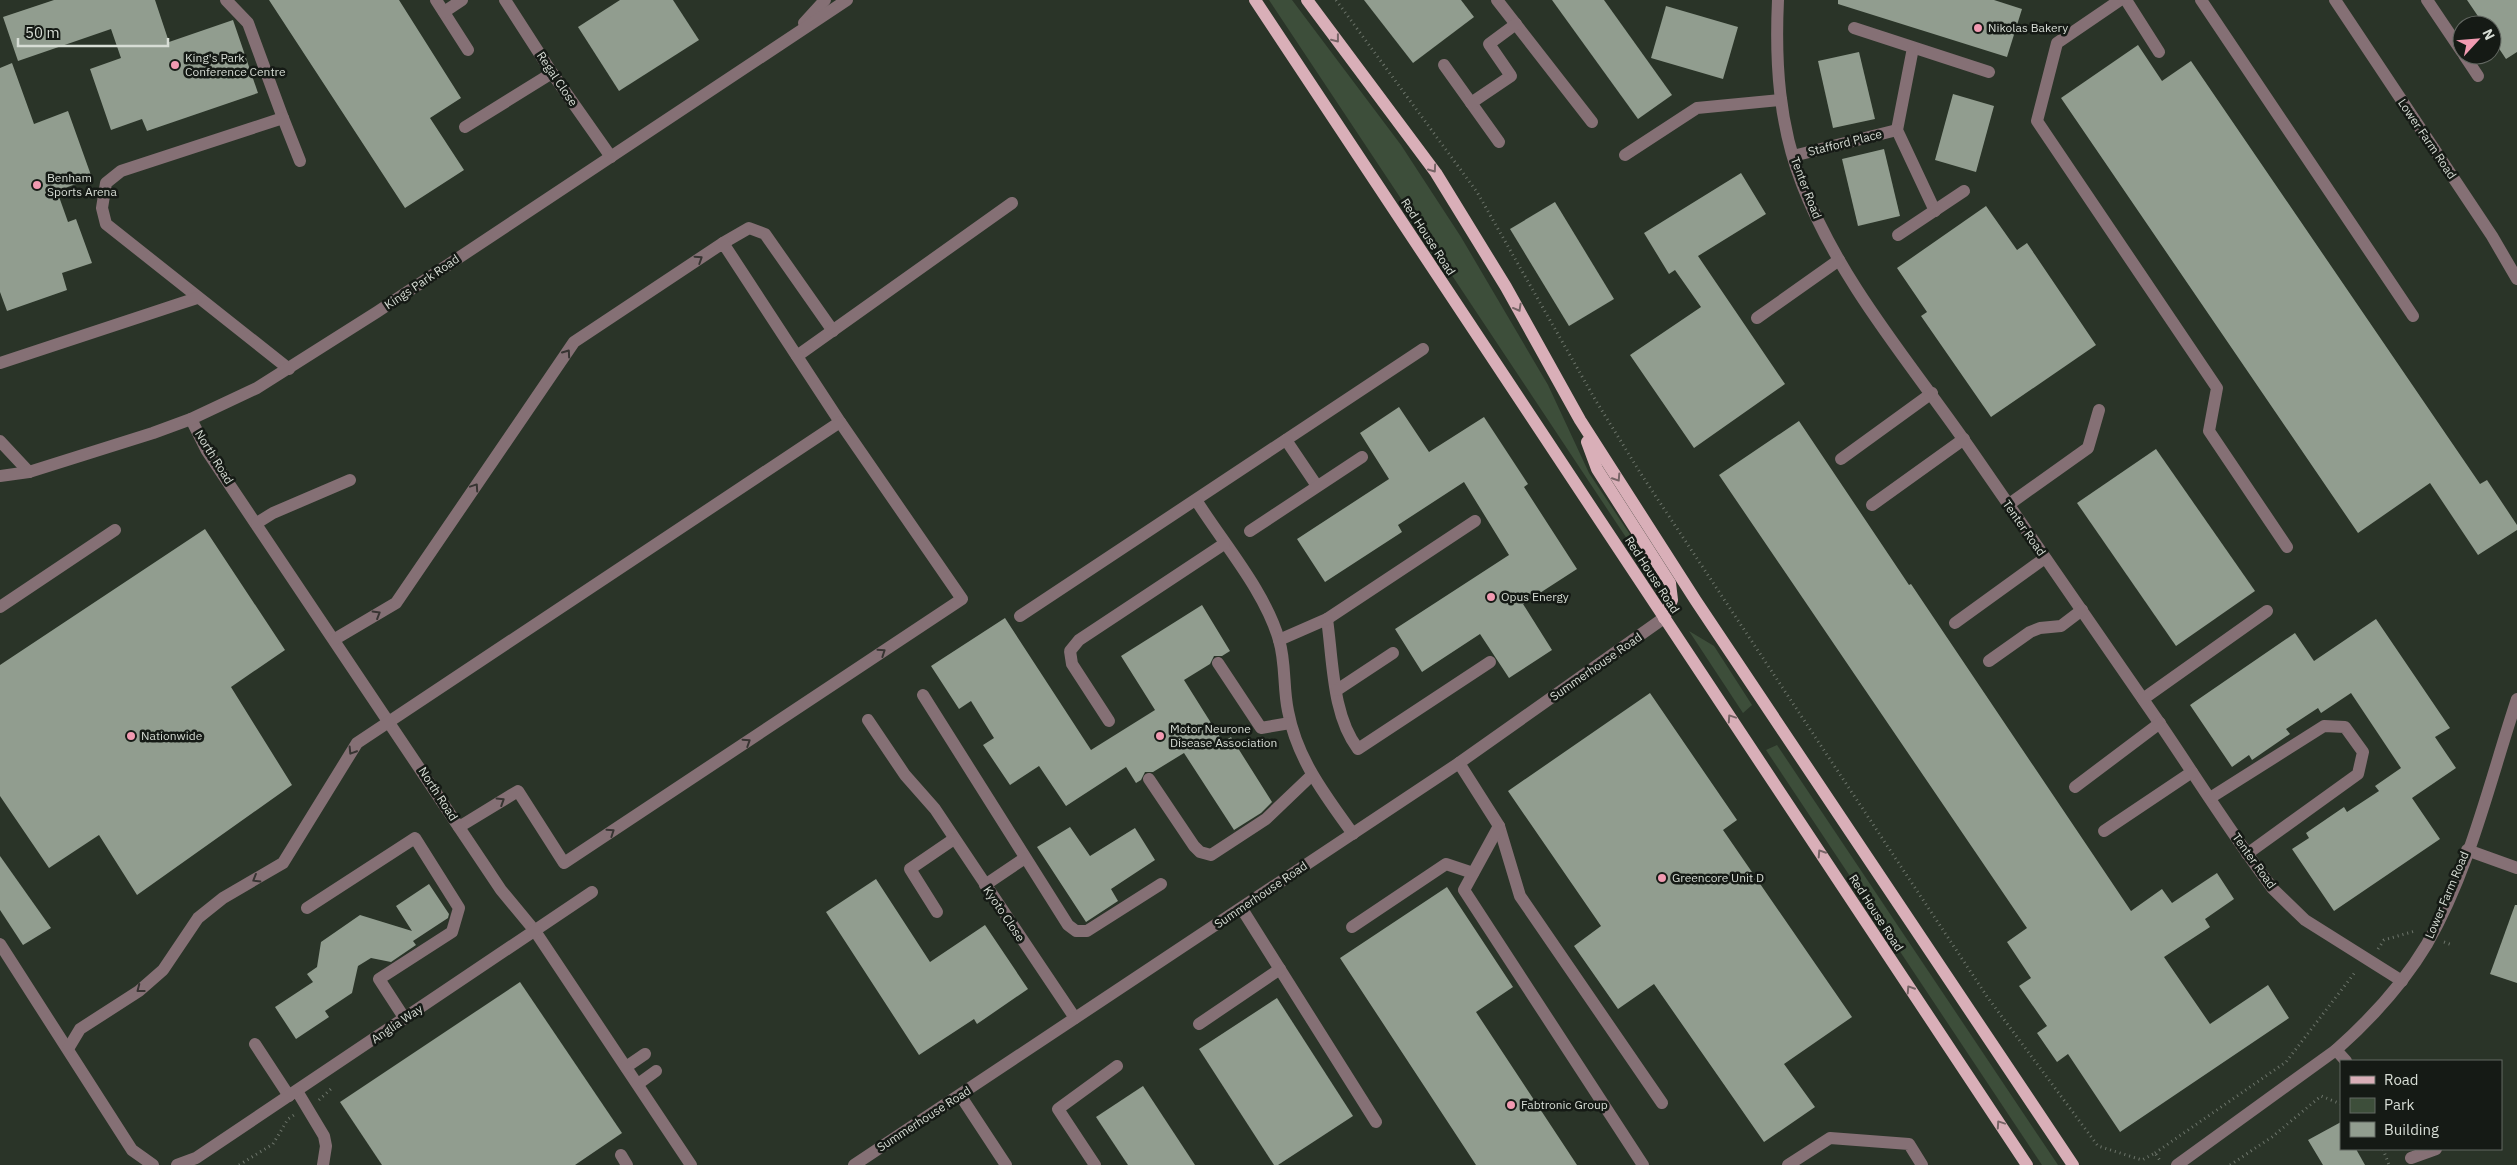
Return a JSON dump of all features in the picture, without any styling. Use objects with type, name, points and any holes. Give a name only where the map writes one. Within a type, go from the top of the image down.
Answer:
[{"type":"main road","name":"Red House Road","points":[[1255,0],[2027,1165]]},
{"type":"main road","points":[[1307,0],[1436,173],[1506,287],[1580,420],[1696,601],[2073,1165]]},
{"type":"main road","points":[[1580,420],[1597,469],[1670,583],[1672,600],[1664,618]]},
{"type":"street","points":[[226,0],[248,22],[300,161]]},
{"type":"street","points":[[436,0],[468,50]]},
{"type":"street","points":[[444,12],[462,0]]},
{"type":"street","name":"Regal Close","points":[[505,0],[552,73],[611,157]]},
{"type":"street","name":"Kings Park Road","points":[[789,40],[825,0]]},
{"type":"street","name":"Kings Park Road","points":[[0,476],[29,472],[103,450],[191,419],[289,370],[847,0]]},
{"type":"street","points":[[1497,0],[1592,122]]},
{"type":"street","name":"Tenter Road","points":[[1778,0],[1776,41],[1781,100],[1793,156],[1819,223],[1839,260],[1860,293],[1932,393],[2160,723],[2247,854],[2273,889],[2293,909],[2332,938],[2402,981]]},
{"type":"street","points":[[2120,0],[2057,43],[2037,121],[2217,388],[2209,432],[2287,547]]},
{"type":"street","points":[[2126,0],[2159,52]]},
{"type":"street","points":[[2201,0],[2413,316]]},
{"type":"street","name":"Lower Farm Road","points":[[2334,0],[2492,236],[2517,279]]},
{"type":"street","points":[[2427,0],[2452,38]]},
{"type":"street","points":[[1471,103],[1511,76],[1489,44],[1516,24]]},
{"type":"street","points":[[1854,28],[1989,72]]},
{"type":"street","points":[[1913,48],[1897,130],[1935,211]]},
{"type":"street","points":[[1444,65],[1499,142]]},
{"type":"street","points":[[2470,65],[2478,76]]},
{"type":"street","points":[[466,127],[552,73]]},
{"type":"street","points":[[1625,155],[1697,108],[1781,100]]},
{"type":"street","points":[[283,118],[121,172],[106,183],[102,208],[106,224],[289,370]]},
{"type":"street","name":"Stafford Place","points":[[1793,156],[1897,130]]},
{"type":"street","points":[[1898,235],[1964,191]]},
{"type":"street","points":[[797,356],[1012,203]]},
{"type":"street","points":[[335,638],[396,603],[574,342],[724,243],[749,228],[765,234],[833,331]]},
{"type":"street","points":[[459,827],[518,791],[564,863],[962,599],[840,422],[724,243]]},
{"type":"street","points":[[1757,318],[1839,260]]},
{"type":"street","points":[[0,363],[197,298]]},
{"type":"street","points":[[1020,616],[1423,348]]},
{"type":"street","points":[[1841,459],[1932,393]]},
{"type":"street","points":[[2008,505],[2088,448],[2099,410]]},
{"type":"street","name":"North Road","points":[[191,419],[208,451],[335,638],[501,890],[535,931],[692,1165]]},
{"type":"street","points":[[68,1049],[80,1029],[139,991],[163,970],[198,918],[223,898],[283,863],[357,743],[840,422]]},
{"type":"street","points":[[1872,505],[1964,439]]},
{"type":"street","points":[[1286,440],[1317,486]]},
{"type":"street","points":[[0,441],[29,472]]},
{"type":"street","points":[[1250,531],[1362,457]]},
{"type":"street","points":[[257,523],[272,513],[350,480]]},
{"type":"street","points":[[1196,500],[1269,614],[1279,640],[1290,723],[1298,747],[1312,775],[1353,834]]},
{"type":"street","points":[[1279,640],[1327,620],[1475,521]]},
{"type":"street","points":[[0,607],[115,530]]},
{"type":"street","points":[[1110,721],[1072,664],[1070,650],[1079,640],[1224,544]]},
{"type":"street","points":[[1955,623],[2045,558]]},
{"type":"street","points":[[1989,661],[2030,632],[2040,628],[2061,626],[2082,610]]},
{"type":"street","points":[[2143,699],[2268,611]]},
{"type":"street","name":"Summerhouse Road","points":[[854,1165],[1242,909],[1459,763],[1664,618]]},
{"type":"street","points":[[1327,620],[1342,720],[1349,737],[1358,749],[1490,662]]},
{"type":"street","points":[[1337,690],[1393,653]]},
{"type":"street","points":[[1218,663],[1261,728],[1290,723]]},
{"type":"street","points":[[923,695],[1061,916],[1076,931],[1087,931],[1161,884]]},
{"type":"street","name":"Lower Farm Road","points":[[2177,1165],[2336,1050],[2360,1029],[2402,981],[2431,936],[2450,894],[2511,734],[2517,698]]},
{"type":"street","name":"Kyoto Close","points":[[868,720],[906,775],[935,809],[1075,1018]]},
{"type":"street","points":[[2075,787],[2160,723]]},
{"type":"street","points":[[2210,798],[2324,726],[2346,727],[2363,752],[2358,774],[2247,854]]},
{"type":"street","points":[[1459,763],[1499,826],[1520,896],[1662,1103]]},
{"type":"street","points":[[2104,831],[2192,772]]},
{"type":"street","points":[[1149,779],[1194,846],[1200,852],[1211,855],[1266,819],[1312,775]]},
{"type":"street","points":[[1499,826],[1464,890],[1644,1165]]},
{"type":"street","points":[[307,908],[415,838],[459,908],[452,932],[379,979],[405,1019]]},
{"type":"street","points":[[937,912],[910,868],[954,839]]},
{"type":"street","points":[[2467,850],[2517,868]]},
{"type":"street","points":[[985,885],[1025,858]]},
{"type":"street","points":[[1352,927],[1446,864],[1473,873]]},
{"type":"street","name":"Anglia Way","points":[[177,1165],[196,1158],[592,892]]},
{"type":"street","points":[[1242,909],[1376,1122]]},
{"type":"street","points":[[0,944],[132,1150],[151,1165]]},
{"type":"street","points":[[1199,1024],[1280,969]]},
{"type":"street","points":[[255,1044],[293,1093],[307,1107],[324,1136],[326,1146],[323,1165]]},
{"type":"street","points":[[2336,1050],[2345,1060]]},
{"type":"street","points":[[626,1067],[645,1054]]},
{"type":"street","points":[[1090,1163],[1058,1110],[1117,1066]]},
{"type":"street","points":[[638,1084],[656,1071]]},
{"type":"street","points":[[960,1095],[1006,1165]]},
{"type":"street","points":[[1788,1165],[1830,1138],[1908,1144],[1922,1165]]},
{"type":"street","points":[[2410,1157],[2433,1150]]},
{"type":"path","points":[[1336,0],[1477,192],[1596,401],[1641,474],[1988,998],[2098,1146],[2142,1160],[2286,1062],[2355,973],[2384,940],[2418,930],[2452,945]]},
{"type":"path","points":[[239,1165],[273,1144],[288,1119],[327,1094],[336,1083]]},
{"type":"path","points":[[2230,1165],[2272,1137],[2322,1096],[2340,1104]]},
{"type":"path","points":[[2383,1150],[2390,1165]]},
{"type":"path","points":[[2154,1153],[2163,1165]]},
{"type":"green space","points":[[1269,0],[1292,0],[1401,145],[1461,237],[1548,385],[1589,473],[1657,575],[1653,578]]},
{"type":"green space","points":[[1689,631],[1714,646],[1752,705],[1743,713]]},
{"type":"green space","points":[[1777,745],[2058,1165],[2042,1165],[1766,750]]},
{"type":"building","name":"King's Park Conference Centre","points":[[54,0],[155,0],[169,42],[233,20],[258,93],[147,131],[142,119],[111,130],[90,69],[121,58],[111,29],[18,61],[3,17]]},
{"type":"building","points":[[269,0],[399,0],[461,98],[430,118],[464,170],[405,208]]},
{"type":"building","points":[[620,0],[673,0],[699,40],[619,91],[578,27]]},
{"type":"building","points":[[1364,0],[1461,0],[1474,17],[1413,63]]},
{"type":"building","points":[[1552,0],[1604,0],[1672,95],[1638,119]]},
{"type":"building","points":[[1838,0],[1994,0],[2022,9],[2007,57],[1838,4]]},
{"type":"building","points":[[2467,0],[2517,0],[2517,52],[2506,59],[2502,53],[2502,15],[2477,15]]},
{"type":"building","points":[[1666,6],[1738,27],[1723,79],[1651,58]]},
{"type":"building","points":[[2138,45],[2162,81],[2191,61],[2480,484],[2487,480],[2517,525],[2517,530],[2478,555],[2430,483],[2358,533],[2061,98]]},
{"type":"building","points":[[1859,52],[1875,119],[1833,128],[1818,61]]},
{"type":"building","name":"Benham Sports Arena","points":[[12,63],[34,124],[68,111],[92,178],[57,191],[68,222],[76,219],[92,263],[62,273],[67,290],[7,311],[0,292],[0,68]]},
{"type":"building","points":[[1953,94],[1994,106],[1976,172],[1935,160]]},
{"type":"building","points":[[1884,149],[1900,216],[1858,226],[1842,159]]},
{"type":"building","points":[[1741,173],[1766,214],[1698,256],[1785,384],[1694,448],[1630,355],[1701,307],[1675,270],[1669,274],[1644,233]]},
{"type":"building","points":[[1555,202],[1614,299],[1569,326],[1510,229]]},
{"type":"building","points":[[1986,206],[2017,250],[2027,243],[2096,345],[1991,417],[1921,316],[1927,312],[1897,268]]},
{"type":"building","points":[[1399,407],[1429,452],[1484,417],[1528,484],[1524,487],[1577,569],[1523,604],[1552,650],[1509,678],[1480,634],[1422,672],[1395,629],[1509,555],[1464,482],[1398,525],[1402,532],[1325,582],[1297,539],[1389,479],[1360,433]]},
{"type":"building","points":[[1799,421],[2131,911],[2162,889],[2172,903],[2217,873],[2234,899],[2205,919],[2210,927],[2164,957],[2210,1024],[2268,985],[2289,1018],[2120,1132],[2068,1054],[2057,1062],[2037,1033],[2047,1026],[2019,986],[2031,978],[2007,942],[2027,928],[1719,475]]},
{"type":"building","points":[[2156,449],[2255,591],[2176,646],[2077,503]]},
{"type":"building","name":"Nationwide","points":[[205,529],[285,650],[231,687],[292,785],[137,895],[99,835],[49,868],[0,796],[0,665]]},
{"type":"building","points":[[1202,605],[1230,651],[1222,656],[1214,656],[1210,664],[1184,680],[1223,742],[1231,737],[1272,802],[1261,813],[1234,830],[1184,753],[1153,772],[1145,772],[1141,780],[1136,783],[1126,767],[1066,806],[1039,766],[1010,785],[983,745],[994,738],[971,701],[959,709],[931,666],[1005,618],[1091,750],[1155,710],[1121,656]]},
{"type":"building","points":[[2376,619],[2450,728],[2435,737],[2456,768],[2412,798],[2440,839],[2334,911],[2292,849],[2309,838],[2306,833],[2344,807],[2347,812],[2379,791],[2375,786],[2401,768],[2351,693],[2321,713],[2318,708],[2286,729],[2290,734],[2252,760],[2249,755],[2232,767],[2190,705],[2295,633],[2314,661]]},
{"type":"building","name":"Greencore Unit D","points":[[1650,693],[1737,820],[1723,830],[1852,1017],[1784,1064],[1815,1107],[1764,1142],[1654,984],[1618,1009],[1574,946],[1601,926],[1508,791]]},
{"type":"building","points":[[1070,827],[1090,856],[1135,828],[1155,860],[1111,889],[1118,901],[1086,922],[1037,847]]},
{"type":"building","points":[[0,856],[51,928],[23,945],[0,910]]},
{"type":"building","points":[[876,879],[930,962],[985,925],[1028,989],[977,1024],[974,1019],[919,1055],[826,912]]},
{"type":"building","points":[[429,884],[449,914],[448,918],[413,941],[416,945],[391,962],[371,958],[358,966],[352,993],[325,1011],[329,1017],[296,1039],[275,1007],[313,982],[307,974],[317,967],[321,942],[360,915],[412,931],[396,906]]},
{"type":"building","points":[[1447,887],[1513,987],[1476,1012],[1577,1165],[1476,1165],[1340,958]]},
{"type":"building","points":[[2515,905],[2517,905],[2517,983],[2490,974]]},
{"type":"building","points":[[520,982],[622,1133],[575,1165],[382,1165],[340,1102]]},
{"type":"building","points":[[1277,998],[1353,1116],[1278,1165],[1274,1165],[1199,1049]]},
{"type":"building","points":[[1143,1086],[1195,1165],[1128,1165],[1096,1117]]},
{"type":"building","points":[[2340,1123],[2340,1150],[2357,1150],[2365,1165],[2323,1165],[2308,1140]]},
{"type":"place","name":"Nikolas Bakery","points":[[1978,28]]},
{"type":"place","name":"King's Park Conference Centre","points":[[175,65]]},
{"type":"place","name":"Benham Sports Arena","points":[[37,185]]},
{"type":"place","name":"Opus Energy","points":[[1491,597]]},
{"type":"place","name":"Nationwide","points":[[131,736]]},
{"type":"place","name":"Motor Neurone Disease Association","points":[[1160,736]]},
{"type":"place","name":"Greencore Unit D","points":[[1662,878]]},
{"type":"place","name":"Fabtronic Group","points":[[1511,1105]]}]
